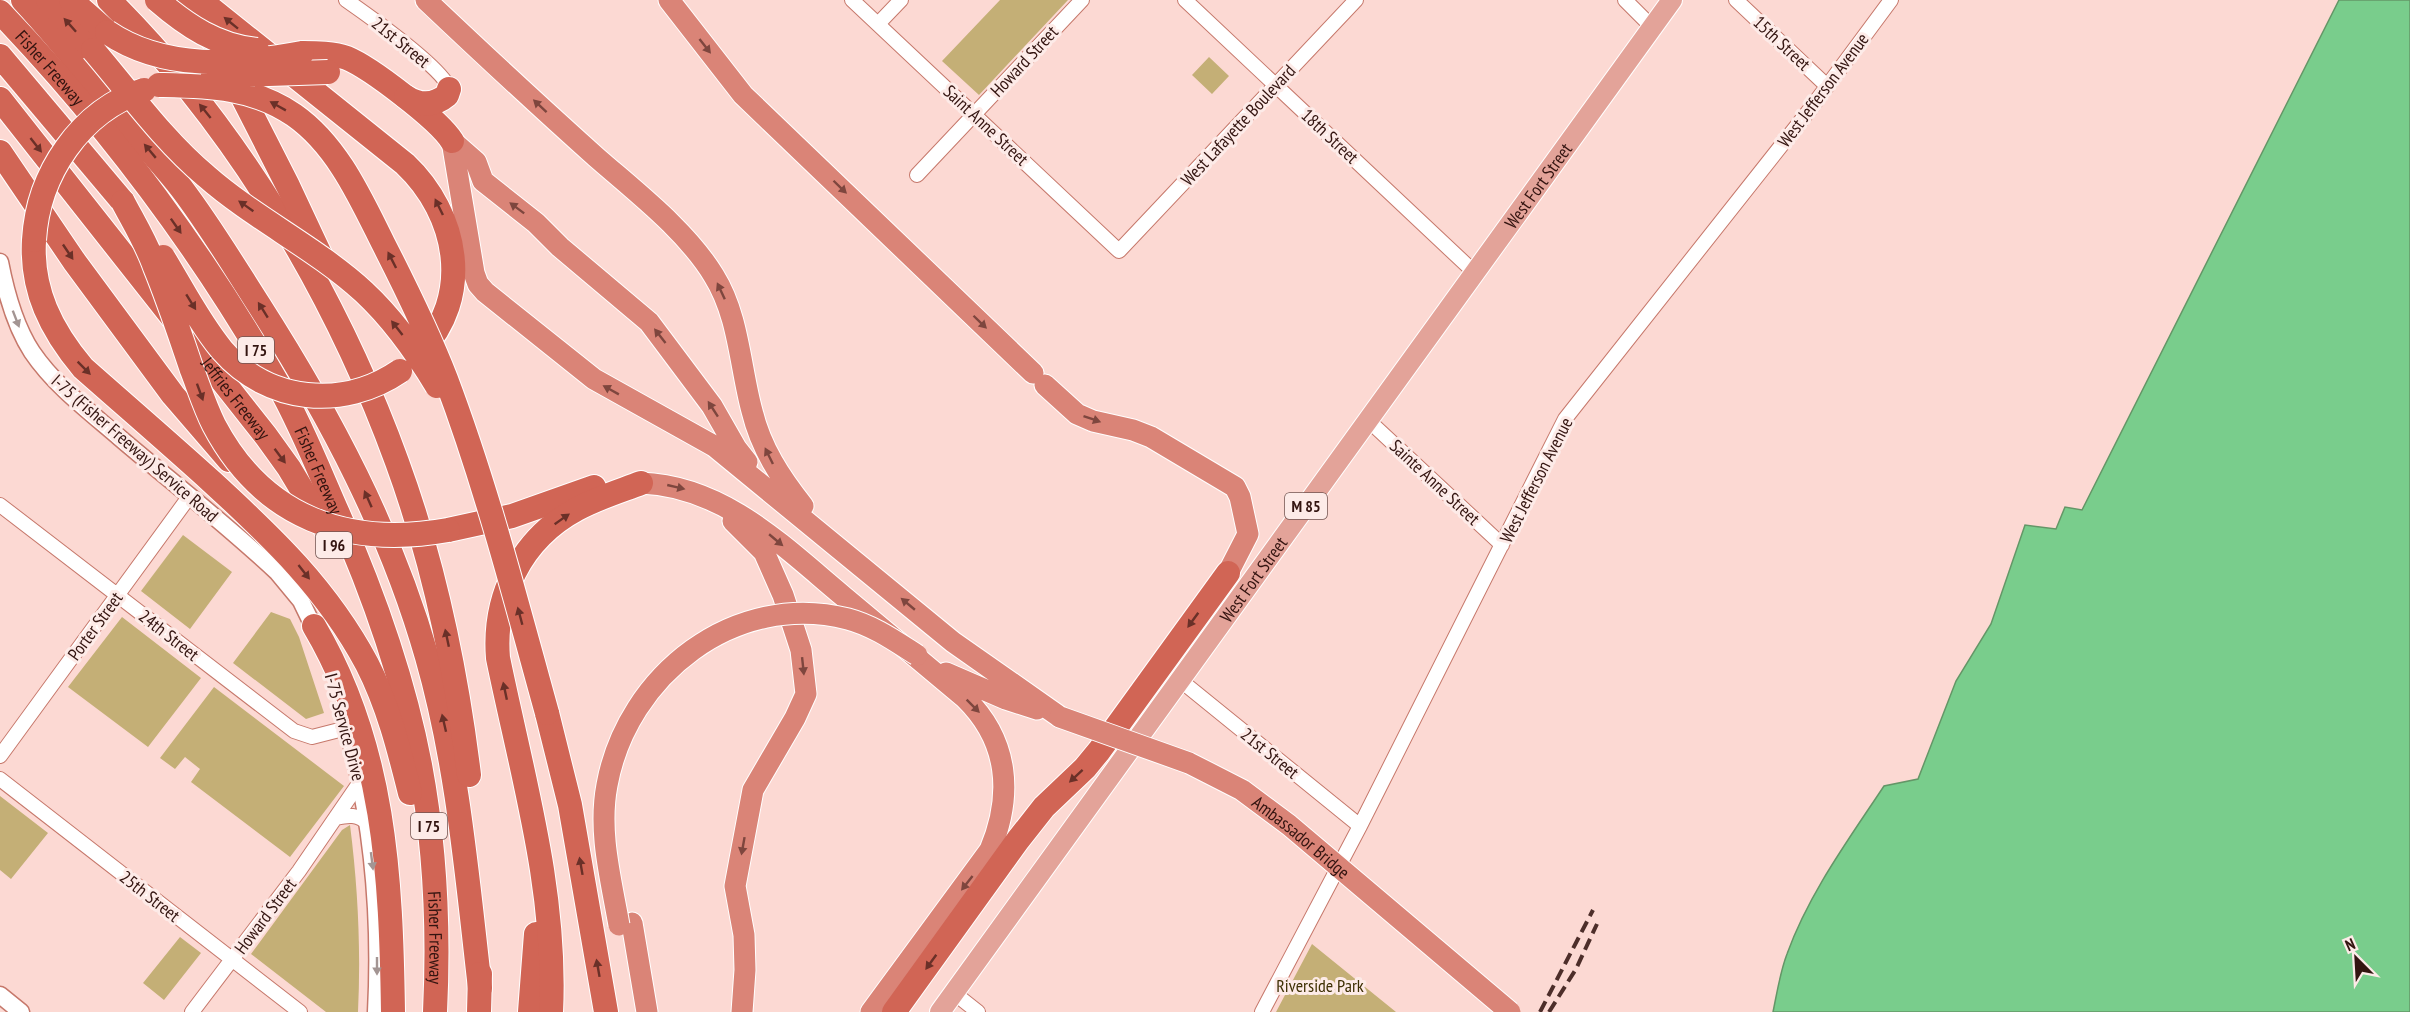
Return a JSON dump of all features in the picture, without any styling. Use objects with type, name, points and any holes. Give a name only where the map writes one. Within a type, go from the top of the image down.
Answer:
[{"type":"highway","points":[[24,0],[62,42],[181,188],[207,224],[299,368],[358,477],[403,583],[436,690],[456,790],[480,1000]]},
{"type":"highway","points":[[48,0],[100,41],[177,60],[268,59],[304,53]]},
{"type":"highway","points":[[72,0],[184,156],[205,176],[330,265],[371,300],[390,320],[426,367],[470,450]]},
{"type":"highway","name":"I 75","points":[[109,0],[144,35],[213,121],[267,199],[327,303],[384,426],[409,499],[440,609],[463,728],[478,866],[480,1000]]},
{"type":"highway","points":[[157,0],[188,25],[216,40],[253,49],[336,55],[352,60],[368,69],[398,92],[476,162],[483,181],[536,223],[560,247],[640,313],[658,333],[712,406],[736,448],[770,491]]},
{"type":"highway","points":[[184,0],[213,41],[248,107],[288,186],[371,363],[395,422],[409,499]]},
{"type":"highway","points":[[0,56],[123,202],[151,238],[217,342],[230,358],[249,374],[284,391],[318,397],[357,392],[389,379],[424,349],[434,336],[451,292],[452,245],[449,230],[436,200],[427,186],[405,164],[200,0]]},
{"type":"highway","points":[[426,0],[635,192],[696,250],[708,266],[727,303],[751,409],[766,451],[782,480],[828,537]]},
{"type":"highway","points":[[669,0],[743,95],[1077,414],[1151,437],[1235,488],[1240,497],[1248,534],[1228,573],[1099,751],[1044,807],[1022,835],[894,1012]]},
{"type":"highway","name":"Fisher Freeway","points":[[0,12],[53,68],[176,226],[280,388],[318,468],[370,589],[396,666],[413,734],[430,835],[435,918],[435,1012]]},
{"type":"highway","points":[[435,918],[415,816],[397,742],[377,686],[355,644],[334,611],[298,565],[271,536],[82,368],[64,346],[43,306],[33,256],[34,225],[45,188],[67,146],[91,121],[109,107],[159,85],[212,76],[328,72],[342,74],[365,85],[435,140],[449,136]]},
{"type":"highway","points":[[159,85],[217,87],[259,96],[293,114],[321,139],[341,165],[400,277],[434,350],[497,530],[561,763],[606,1012]]},
{"type":"highway","points":[[398,92],[415,103],[423,104],[443,99],[449,89]]},
{"type":"highway","points":[[449,89],[445,119],[474,273],[482,288],[562,356],[594,379],[664,416],[714,446],[828,537],[953,642],[1060,717]]},
{"type":"highway","name":"Jeffries Freeway","points":[[0,99],[289,468],[334,545],[413,734]]},
{"type":"highway","points":[[0,152],[74,261],[173,395],[224,456],[261,488],[310,519],[346,531],[399,537],[448,531],[512,516],[599,486],[641,483],[674,486],[709,497],[764,530],[965,698],[987,722],[998,747],[1004,775],[1004,797],[1000,823],[990,850],[871,1012]]},
{"type":"highway","points":[[123,202],[154,264],[213,423],[230,451],[261,488]]},
{"type":"highway","points":[[551,1012],[552,967],[547,903],[538,835],[498,658],[496,640],[500,606],[511,577],[534,544],[562,518],[595,500],[641,483]]},
{"type":"highway","points":[[709,497],[764,552],[783,595],[801,650],[806,694],[795,718],[753,790],[735,886],[744,935],[745,970],[742,1012]]},
{"type":"highway","points":[[647,1012],[605,841],[606,787],[615,754],[630,717],[653,684],[668,669],[710,639],[729,629],[766,617],[820,615],[850,620],[879,631],[948,674],[1006,699],[1060,717]]},
{"type":"highway","points":[[314,626],[333,659],[349,697],[378,795],[389,886],[393,1012]]},
{"type":"highway","name":"Ambassador Bridge","points":[[1060,717],[1189,763],[1242,790],[1289,825],[1510,1012]]},
{"type":"highway","points":[[517,748],[534,897],[535,962],[530,1012]]},
{"type":"highway","points":[[626,924],[634,1012]]},
{"type":"main road","name":"West Fort Street","points":[[940,1012],[1672,0]]},
{"type":"street","name":"21st Street","points":[[346,0],[404,43],[448,82],[449,89]]},
{"type":"street","name":"Saint Anne Street","points":[[852,0],[1119,251]]},
{"type":"street","points":[[878,24],[901,0]]},
{"type":"street","name":"Howard Street","points":[[917,175],[1082,0]]},
{"type":"street","name":"18th Street","points":[[1185,0],[1474,272]]},
{"type":"street","name":"West Lafayette Boulevard","points":[[1119,251],[1356,0]]},
{"type":"street","points":[[1625,0],[1652,27]]},
{"type":"street","name":"15th Street","points":[[1736,0],[1827,86]]},
{"type":"street","name":"West Jefferson Avenue","points":[[1262,1012],[1360,826],[1565,419],[1827,86],[1891,0]]},
{"type":"street","name":"I-75 (Fisher Freeway) Service Road","points":[[0,262],[6,291],[20,330],[32,352],[48,373],[90,413],[259,555]]},
{"type":"street","name":"Sainte Anne Street","points":[[1368,420],[1502,545]]},
{"type":"street","name":"Porter Street","points":[[0,756],[189,496]]},
{"type":"street","name":"24th Street","points":[[0,505],[294,731],[312,737],[347,728]]},
{"type":"street","name":"I-75 Service Drive","points":[[259,555],[292,587],[314,626],[347,728],[367,823],[376,921],[376,1012]]},
{"type":"street","name":"21st Street","points":[[1180,680],[1360,826]]},
{"type":"street","name":"25th Street","points":[[0,779],[300,1012]]},
{"type":"street","name":"Howard Street","points":[[192,1012],[336,818],[343,804],[360,782]]},
{"type":"street","points":[[336,818],[352,815],[367,823]]},
{"type":"street","points":[[954,993],[978,1012]]},
{"type":"street","points":[[0,995],[21,1012]]},
{"type":"green space","points":[[1000,0],[1068,0],[979,95],[942,61]]},
{"type":"green space","points":[[1209,57],[1229,76],[1212,94],[1192,75]]},
{"type":"green space","points":[[183,535],[232,572],[190,629],[141,591]]},
{"type":"green space","points":[[271,612],[290,619],[299,637],[324,713],[306,719],[233,663]]},
{"type":"green space","points":[[122,617],[201,678],[148,747],[68,687]]},
{"type":"green space","points":[[214,687],[344,786],[290,857],[191,782],[200,769],[185,757],[175,769],[160,758]]},
{"type":"green space","points":[[0,796],[48,833],[11,879],[0,870]]},
{"type":"green space","points":[[350,825],[358,918],[358,1012],[326,1012],[251,954],[342,830]]},
{"type":"green space","points":[[180,937],[201,953],[164,1000],[143,983]]},
{"type":"green space","name":"Riverside Park","points":[[1312,944],[1396,1012],[1276,1012]]},
{"type":"shaded area","points":[[2339,0],[2410,0],[2410,1012],[1773,1012],[1781,975],[1796,931],[1831,867],[1884,786],[1918,779],[1956,681],[1991,624],[2025,525],[2056,529],[2065,507],[2082,510]]},
{"type":"railway","points":[[1540,1012],[1593,910]]},
{"type":"railway","points":[[1549,1012],[1576,969],[1597,924]]}]
